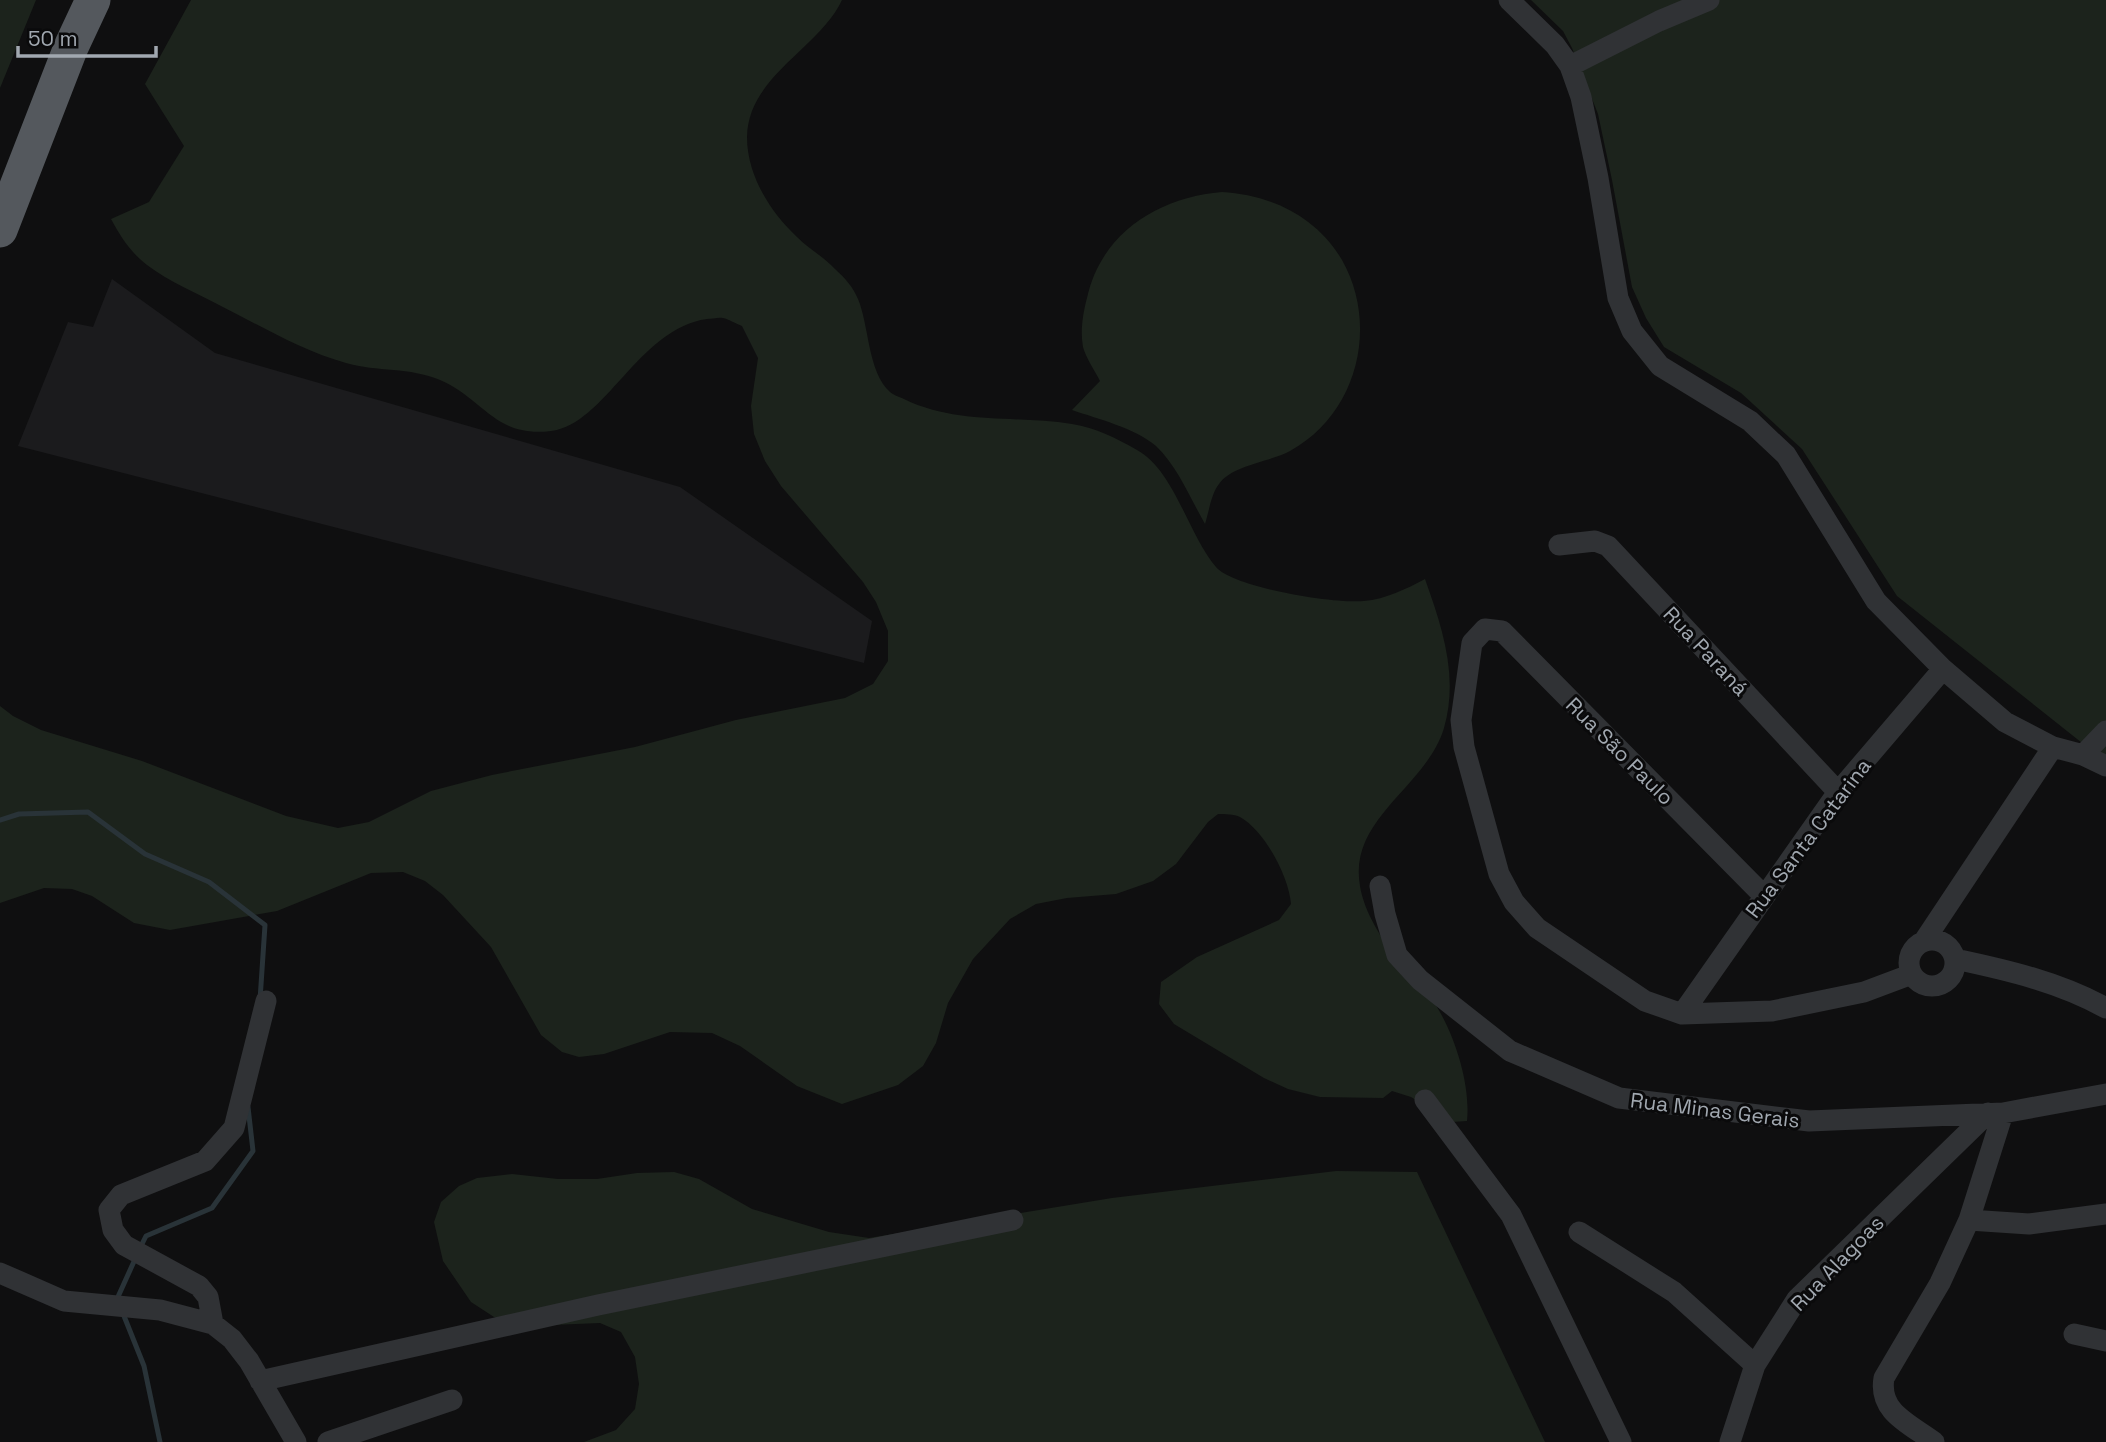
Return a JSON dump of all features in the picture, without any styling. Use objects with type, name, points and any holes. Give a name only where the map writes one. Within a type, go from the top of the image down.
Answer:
[{"type":"highway","points":[[0,230],[71,47],[93,0]]},
{"type":"street","points":[[1509,0],[1555,45],[1570,66],[1581,97],[1598,178],[1618,298],[1632,331],[1660,366],[1750,421],[1786,455],[1876,601],[1943,669],[2005,722],[2053,747],[2083,755],[2106,766]]},
{"type":"street","points":[[1570,66],[1659,21],[1709,0]]},
{"type":"street","name":"Rua Paraná","points":[[1559,545],[1595,541],[1608,546],[1838,792]]},
{"type":"street","name":"Rua São Paulo","points":[[1682,1014],[1645,1002],[1537,928],[1514,902],[1499,874],[1464,747],[1461,720],[1472,643],[1485,629],[1502,631],[1764,896]]},
{"type":"street","name":"Rua Santa Catarina","points":[[1682,1014],[1838,792],[1943,669]]},
{"type":"street","points":[[2083,755],[2106,731]]},
{"type":"street","points":[[1924,941],[1932,939],[1947,945],[1955,959],[1952,974],[1940,984],[1924,984],[1912,974],[1909,959],[1912,951],[1924,941],[2053,747]]},
{"type":"street","name":"Rua Minas Gerais","points":[[1380,886],[1397,955],[1420,980],[1510,1051],[1619,1098],[1809,1122],[1995,1113],[2106,1094]]},
{"type":"street","points":[[1955,959],[2061,986],[2106,1008]]},
{"type":"street","points":[[1682,1014],[1772,1011],[1864,992],[1912,974]]},
{"type":"street","points":[[213,1324],[208,1297],[199,1286],[124,1245],[113,1230],[110,1210],[121,1195],[205,1161],[234,1128],[266,1001]]},
{"type":"street","points":[[1425,1100],[1510,1215],[1621,1442]]},
{"type":"street","points":[[1934,1442],[1889,1408],[1882,1393],[1884,1378],[1940,1283],[1969,1220],[1995,1113]]},
{"type":"street","name":"Rua Alagoas","points":[[1730,1442],[1755,1365],[1797,1299],[1995,1113]]},
{"type":"street","points":[[1969,1220],[2029,1224],[2106,1214]]},
{"type":"street","points":[[260,1381],[598,1306],[1013,1220]]},
{"type":"street","points":[[1579,1232],[1674,1292],[1755,1365]]},
{"type":"street","points":[[0,1273],[64,1301],[160,1310],[213,1324],[232,1339],[249,1361],[296,1442]]},
{"type":"street","points":[[2074,1334],[2106,1341]]},
{"type":"street","points":[[328,1442],[452,1400]]},
{"type":"shaded area","points":[[0,0],[36,0],[0,88]]},
{"type":"shaded area","points":[[191,0],[842,0],[818,34],[771,80],[759,97],[750,116],[748,151],[762,192],[778,216],[802,241],[839,272],[854,291],[862,310],[877,373],[890,392],[945,413],[1051,421],[1081,426],[1106,434],[1137,450],[1150,459],[1161,472],[1216,567],[1226,575],[1243,582],[1310,597],[1364,601],[1388,596],[1425,579],[1442,634],[1449,671],[1450,690],[1444,728],[1435,749],[1422,768],[1377,822],[1366,841],[1359,862],[1360,886],[1380,935],[1398,961],[1433,1001],[1448,1027],[1464,1075],[1467,1121],[1452,1122],[1411,1097],[1392,1091],[1383,1098],[1320,1097],[1288,1089],[1264,1078],[1174,1024],[1159,1004],[1161,982],[1197,957],[1279,920],[1291,904],[1281,868],[1267,844],[1249,824],[1232,815],[1218,814],[1208,822],[1176,864],[1153,881],[1116,894],[1067,898],[1036,904],[1010,919],[973,959],[948,1003],[936,1043],[923,1066],[898,1085],[842,1104],[797,1086],[740,1046],[712,1033],[670,1032],[604,1054],[579,1057],[562,1052],[541,1035],[491,947],[443,895],[425,881],[403,872],[371,873],[277,911],[170,930],[134,923],[92,896],[72,889],[44,888],[0,903],[0,706],[41,730],[142,761],[286,816],[338,828],[369,822],[431,791],[492,775],[635,747],[736,720],[845,698],[873,684],[888,661],[888,631],[876,602],[863,582],[781,486],[765,461],[754,434],[751,406],[758,358],[742,326],[719,318],[683,326],[662,339],[642,357],[589,412],[570,425],[551,431],[532,432],[503,423],[440,380],[417,373],[346,363],[298,345],[174,282],[141,260],[126,244],[111,219],[149,202],[184,146],[145,84]]},
{"type":"shaded area","points":[[1531,0],[2106,0],[2106,762],[1897,596],[1802,449],[1741,393],[1664,347],[1646,318],[1632,287],[1598,114],[1563,31]]},
{"type":"shaded area","points":[[1222,192],[1275,203],[1306,220],[1319,231],[1342,260],[1353,285],[1359,312],[1360,339],[1355,366],[1346,391],[1332,415],[1313,435],[1290,451],[1242,468],[1225,478],[1214,493],[1205,524],[1177,473],[1156,446],[1127,429],[1072,410],[1100,381],[1084,351],[1082,328],[1094,275],[1105,255],[1119,237],[1155,211],[1199,195]]},
{"type":"shaded area","points":[[112,279],[215,353],[680,487],[872,621],[864,663],[18,446],[68,322],[93,327]]},
{"type":"shaded area","points":[[1336,1171],[1417,1172],[1545,1442],[584,1442],[616,1430],[635,1409],[639,1384],[635,1357],[621,1332],[600,1323],[528,1326],[494,1317],[471,1302],[443,1261],[434,1222],[441,1202],[459,1186],[477,1178],[512,1174],[558,1179],[597,1179],[637,1173],[674,1172],[699,1179],[752,1209],[829,1232],[869,1238],[1112,1198]]},
{"type":"waterway","points":[[0,820],[19,814],[88,812],[145,854],[209,882],[265,925],[260,1000]]},
{"type":"waterway","points":[[140,1248],[146,1236],[212,1208],[253,1151],[248,1107]]},
{"type":"waterway","points":[[117,1299],[136,1257]]},
{"type":"waterway","points":[[122,1311],[144,1366],[160,1442]]}]
